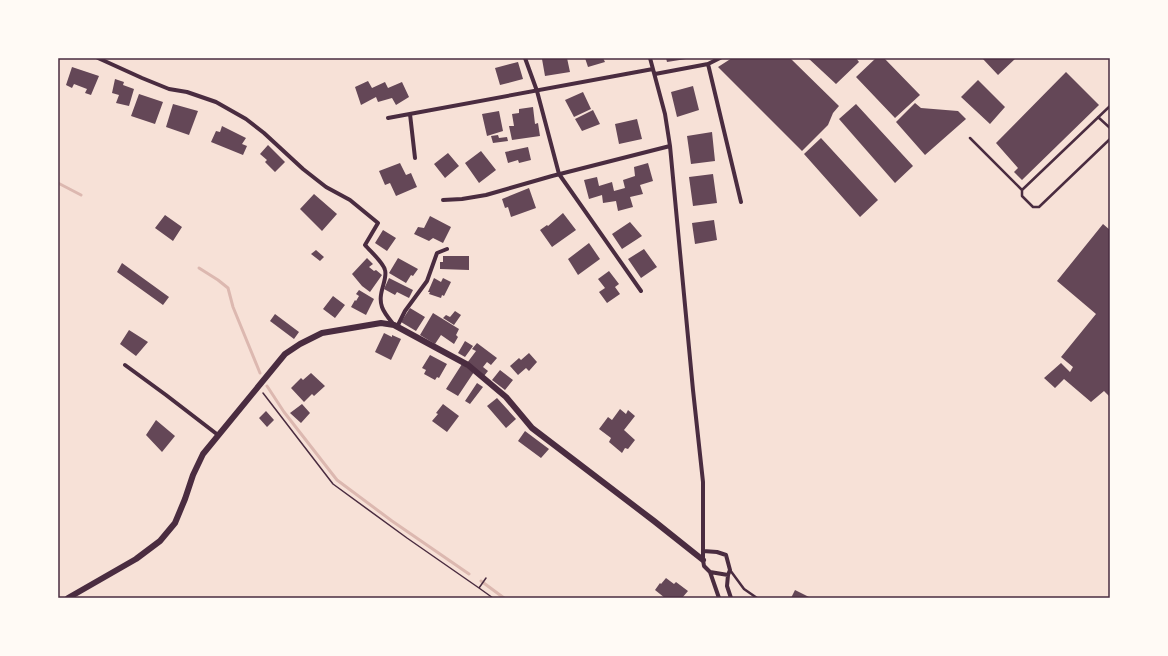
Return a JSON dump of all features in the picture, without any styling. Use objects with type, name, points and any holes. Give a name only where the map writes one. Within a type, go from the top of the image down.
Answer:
[{"type":"street","points":[[98,58],[169,89],[187,92],[216,102],[246,119],[264,133],[309,174],[326,187],[350,200],[378,223],[365,245],[382,264],[385,270],[385,278],[380,293],[382,307],[395,326]]},
{"type":"street","points":[[525,58],[537,91],[559,174],[641,291]]},
{"type":"street","points":[[650,58],[665,114],[670,146],[702,482],[703,560],[704,566],[710,572],[719,598]]},
{"type":"street","points":[[655,74],[708,64],[720,58]]},
{"type":"street","points":[[708,64],[741,202]]},
{"type":"street","points":[[388,118],[653,69]]},
{"type":"street","points":[[410,114],[415,158]]},
{"type":"street","points":[[443,200],[462,199],[486,195],[559,174],[670,146]]},
{"type":"street","points":[[395,326],[427,281],[437,253],[447,249]]},
{"type":"street","points":[[68,598],[136,560],[160,541],[175,522],[202,454],[285,354],[300,344],[322,333],[381,323],[395,326],[468,365],[506,397],[532,428],[703,560]]},
{"type":"street","points":[[125,365],[166,394],[218,435]]},
{"type":"street","points":[[703,551],[717,552],[726,556],[730,570],[727,586],[731,598]]},
{"type":"street","points":[[710,572],[728,575]]},
{"type":"lane","points":[[1022,190],[1110,106]]},
{"type":"lane","points":[[1098,117],[1110,128]]},
{"type":"lane","points":[[970,138],[1022,190],[1022,196],[1033,207],[1039,207],[1110,139]]},
{"type":"lane","points":[[730,570],[744,589],[757,598]]},
{"type":"path","points":[[258,387],[333,484],[401,534],[493,598]]},
{"type":"path","points":[[479,588],[486,578]]},
{"type":"building","points":[[567,58],[570,72],[545,76],[542,59]]},
{"type":"building","points":[[585,58],[603,58],[605,62],[588,67]]},
{"type":"building","points":[[666,58],[686,58],[686,59],[667,62]]},
{"type":"building","points":[[732,58],[790,58],[839,106],[833,113],[828,125],[802,151],[718,67]]},
{"type":"building","points":[[808,58],[856,58],[859,62],[836,84]]},
{"type":"building","points":[[876,58],[884,58],[920,95],[895,118],[856,77]]},
{"type":"building","points":[[982,58],[1016,58],[998,75]]},
{"type":"building","points":[[518,62],[523,79],[500,85],[495,68]]},
{"type":"building","points":[[72,67],[99,76],[91,95],[85,93],[87,89],[74,84],[72,88],[66,85]]},
{"type":"building","points":[[1066,72],[1099,105],[1022,180],[1014,172],[1018,168],[996,143]]},
{"type":"building","points":[[115,79],[124,82],[123,85],[134,89],[129,106],[116,103],[119,95],[112,93]]},
{"type":"building","points":[[978,80],[1005,107],[990,124],[961,97]]},
{"type":"building","points":[[368,81],[372,88],[385,82],[388,88],[402,82],[409,97],[396,105],[392,98],[378,102],[376,97],[361,105],[355,87]]},
{"type":"building","points":[[693,86],[699,110],[677,117],[671,92]]},
{"type":"building","points":[[583,92],[591,109],[574,117],[565,100]]},
{"type":"building","points":[[139,94],[163,102],[155,124],[131,116]]},
{"type":"building","points":[[915,103],[921,108],[958,111],[966,119],[925,155],[896,122]]},
{"type":"building","points":[[173,104],[198,111],[189,135],[166,127]]},
{"type":"building","points":[[856,104],[913,166],[895,183],[839,119]]},
{"type":"building","points":[[533,107],[535,124],[538,123],[540,136],[512,140],[509,126],[514,126],[512,114],[519,113],[519,109]]},
{"type":"building","points":[[593,110],[600,124],[582,131],[575,119]]},
{"type":"building","points":[[499,111],[503,131],[487,136],[482,114]]},
{"type":"building","points":[[637,119],[642,139],[619,144],[615,124]]},
{"type":"building","points":[[222,126],[246,138],[242,144],[247,146],[243,155],[211,142],[216,131],[220,132]]},
{"type":"building","points":[[712,132],[715,161],[691,164],[687,136]]},
{"type":"building","points":[[498,135],[499,138],[507,137],[508,141],[493,143],[491,136]]},
{"type":"building","points":[[821,138],[878,200],[860,217],[804,154]]},
{"type":"building","points":[[268,145],[285,162],[275,172],[265,162],[267,160],[260,154]]},
{"type":"building","points":[[528,147],[531,160],[519,163],[518,160],[508,163],[505,152]]},
{"type":"building","points":[[481,151],[496,170],[479,183],[465,163]]},
{"type":"building","points":[[448,153],[459,166],[445,178],[434,164]]},
{"type":"building","points":[[400,163],[406,175],[411,173],[417,187],[396,196],[390,183],[385,185],[379,171]]},
{"type":"building","points":[[648,163],[653,181],[640,185],[643,194],[630,197],[633,207],[618,211],[616,201],[603,203],[602,195],[589,199],[584,180],[597,177],[599,186],[612,182],[614,191],[625,188],[623,180],[635,176],[634,167]]},
{"type":"building","points":[[713,174],[717,203],[693,206],[689,177]]},
{"type":"building","points":[[529,188],[536,208],[511,217],[508,207],[505,208],[502,199]]},
{"type":"building","points":[[314,194],[337,214],[322,231],[300,209]]},
{"type":"building","points":[[563,213],[576,230],[552,247],[540,230],[547,225],[548,226]]},
{"type":"building","points":[[165,215],[182,227],[173,241],[155,228]]},
{"type":"building","points":[[430,216],[451,227],[443,243],[433,238],[429,241],[414,234],[418,227],[424,228]]},
{"type":"building","points":[[714,220],[717,240],[695,244],[692,223]]},
{"type":"building","points":[[630,222],[642,236],[622,249],[612,234]]},
{"type":"building","points":[[1103,224],[1110,230],[1110,397],[1104,391],[1091,402],[1064,379],[1055,388],[1044,378],[1061,363],[1070,372],[1073,367],[1061,357],[1096,314],[1057,281]]},
{"type":"building","points":[[383,230],[396,238],[387,251],[375,243]]},
{"type":"building","points":[[589,243],[600,259],[578,275],[568,259]]},
{"type":"building","points":[[644,249],[657,267],[641,278],[628,259]]},
{"type":"building","points":[[316,250],[324,257],[320,261],[311,254]]},
{"type":"building","points":[[443,256],[469,256],[469,270],[440,269],[440,262],[443,262]]},
{"type":"building","points":[[367,258],[373,264],[369,267],[382,275],[370,292],[362,286],[352,274]]},
{"type":"building","points":[[398,258],[418,269],[413,276],[411,275],[406,283],[389,273]]},
{"type":"building","points":[[122,263],[169,297],[163,305],[117,272]]},
{"type":"building","points":[[609,271],[619,284],[615,287],[620,294],[607,303],[599,292],[605,288],[598,279]]},
{"type":"building","points":[[389,278],[413,290],[409,298],[397,292],[395,295],[384,289]]},
{"type":"building","points":[[434,278],[441,282],[443,278],[451,282],[444,296],[442,295],[441,298],[429,294],[430,292],[428,292]]},
{"type":"building","points":[[359,290],[374,299],[366,315],[351,307],[359,296],[356,294]]},
{"type":"building","points":[[333,296],[345,305],[335,318],[323,309]]},
{"type":"building","points":[[410,308],[425,317],[416,331],[401,322]]},
{"type":"building","points":[[455,311],[461,315],[454,325],[443,318],[446,315],[450,317]]},
{"type":"building","points":[[433,313],[459,329],[456,335],[458,337],[454,344],[441,335],[435,344],[420,335]]},
{"type":"building","points":[[275,314],[299,332],[294,339],[270,321]]},
{"type":"building","points":[[129,330],[148,342],[136,356],[120,344]]},
{"type":"building","points":[[384,333],[401,339],[391,360],[375,352]]},
{"type":"building","points":[[465,341],[473,346],[465,357],[458,353]]},
{"type":"building","points":[[477,343],[497,358],[491,365],[487,362],[483,367],[488,371],[484,376],[467,363],[476,351],[472,349]]},
{"type":"building","points":[[529,353],[537,362],[529,371],[526,368],[518,375],[510,366],[519,358],[521,360]]},
{"type":"building","points":[[430,355],[447,364],[439,378],[437,377],[435,380],[424,374],[426,370],[422,368]]},
{"type":"building","points":[[462,364],[474,372],[458,396],[446,389]]},
{"type":"building","points":[[500,370],[513,380],[505,390],[492,380]]},
{"type":"building","points":[[311,373],[325,386],[314,396],[312,394],[304,402],[291,388],[301,378],[303,380]]},
{"type":"building","points":[[477,383],[483,387],[470,404],[465,401]]},
{"type":"building","points":[[497,398],[516,419],[506,428],[487,406]]},
{"type":"building","points":[[302,404],[310,413],[301,423],[290,413]]},
{"type":"building","points":[[443,404],[459,416],[447,432],[432,421],[438,414],[436,413]]},
{"type":"building","points":[[620,409],[626,414],[628,410],[635,416],[624,430],[635,440],[628,449],[625,448],[622,453],[609,442],[611,438],[599,429],[608,417],[612,420]]},
{"type":"building","points":[[266,411],[274,420],[267,427],[259,418]]},
{"type":"building","points":[[156,420],[175,436],[162,452],[146,435]]},
{"type":"building","points":[[525,431],[549,449],[541,458],[518,441]]},
{"type":"building","points":[[666,578],[674,584],[676,582],[688,591],[682,598],[665,598],[655,590]]},
{"type":"building","points":[[795,590],[811,598],[791,598]]},
{"type":"waterway","points":[[58,183],[81,195]]},
{"type":"waterway","points":[[199,268],[228,288],[233,307],[260,373]]},
{"type":"waterway","points":[[267,386],[284,412],[337,480],[392,521],[469,574]]},
{"type":"waterway","points":[[481,581],[504,598]]}]
